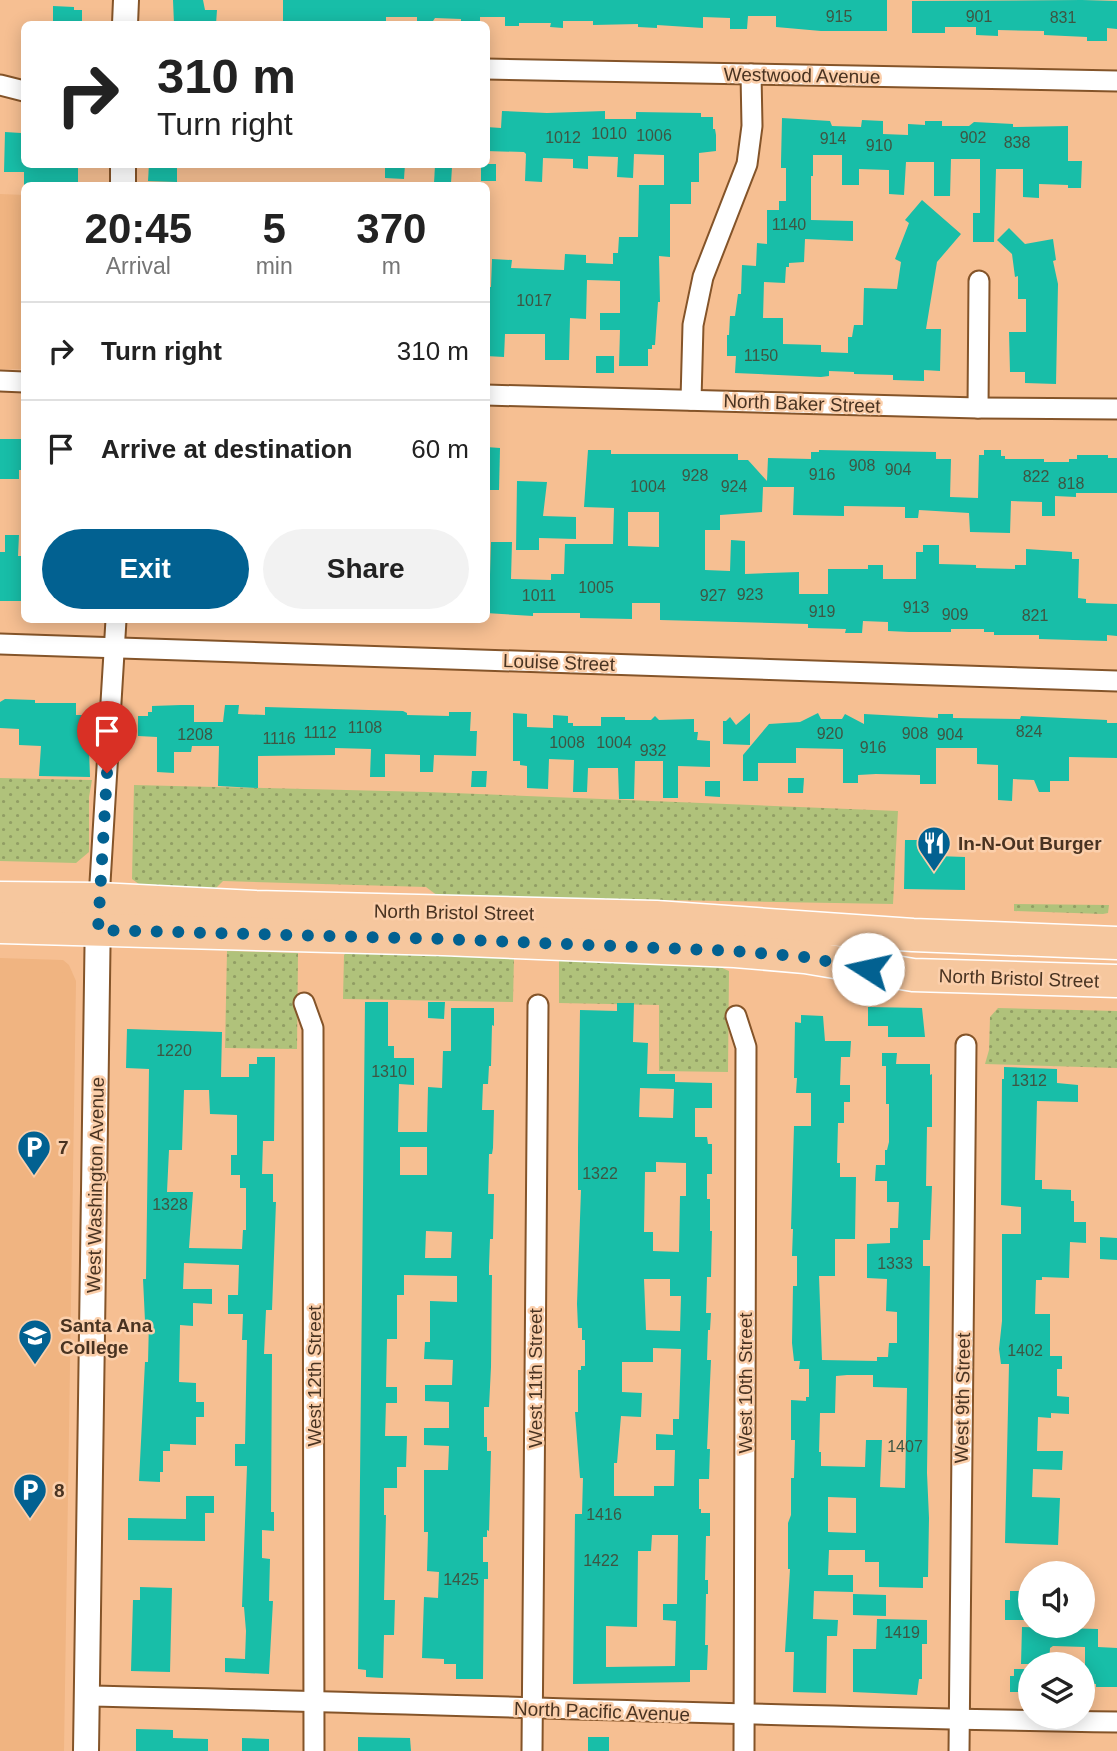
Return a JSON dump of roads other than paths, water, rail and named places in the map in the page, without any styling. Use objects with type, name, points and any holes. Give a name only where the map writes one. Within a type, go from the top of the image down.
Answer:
[{"type":"main road","name":"North Bristol Street","points":[[0,898],[656,917],[913,935],[1117,943]]},
{"type":"main road","name":"North Bristol Street","points":[[0,927],[443,939],[721,951],[805,957],[913,975],[1117,981]]},
{"type":"street","points":[[125,21],[126,0]]},
{"type":"street","name":"Westwood Avenue","points":[[490,69],[1117,81]]},
{"type":"street","points":[[691,400],[693,325],[703,277],[747,164],[752,126],[751,74]]},
{"type":"street","points":[[0,85],[21,90]]},
{"type":"street","points":[[978,408],[979,281]]},
{"type":"street","points":[[0,381],[21,382]]},
{"type":"street","name":"North Baker Street","points":[[490,395],[1117,409]]},
{"type":"street","name":"West Washington Avenue","points":[[86,1751],[98,930],[116,623]]},
{"type":"street","name":"Louise Street","points":[[0,644],[1117,681]]},
{"type":"street","name":"West 12th Street","points":[[304,1003],[313,1028],[314,1751]]},
{"type":"street","name":"West 11th Street","points":[[532,1751],[538,1004]]},
{"type":"street","name":"West 10th Street","points":[[736,1016],[746,1047],[744,1751]]},
{"type":"street","name":"West 9th Street","points":[[959,1751],[966,1045]]},
{"type":"street","name":"North Pacific Avenue","points":[[86,1696],[744,1715],[1117,1722]]},
{"type":"place","name":"In-N-Out Burger","points":[[934,873]]},
{"type":"place","name":"7","points":[[34,1177]]},
{"type":"place","name":"Santa Ana College","points":[[35,1366]]},
{"type":"place","name":"8","points":[[30,1520]]}]
